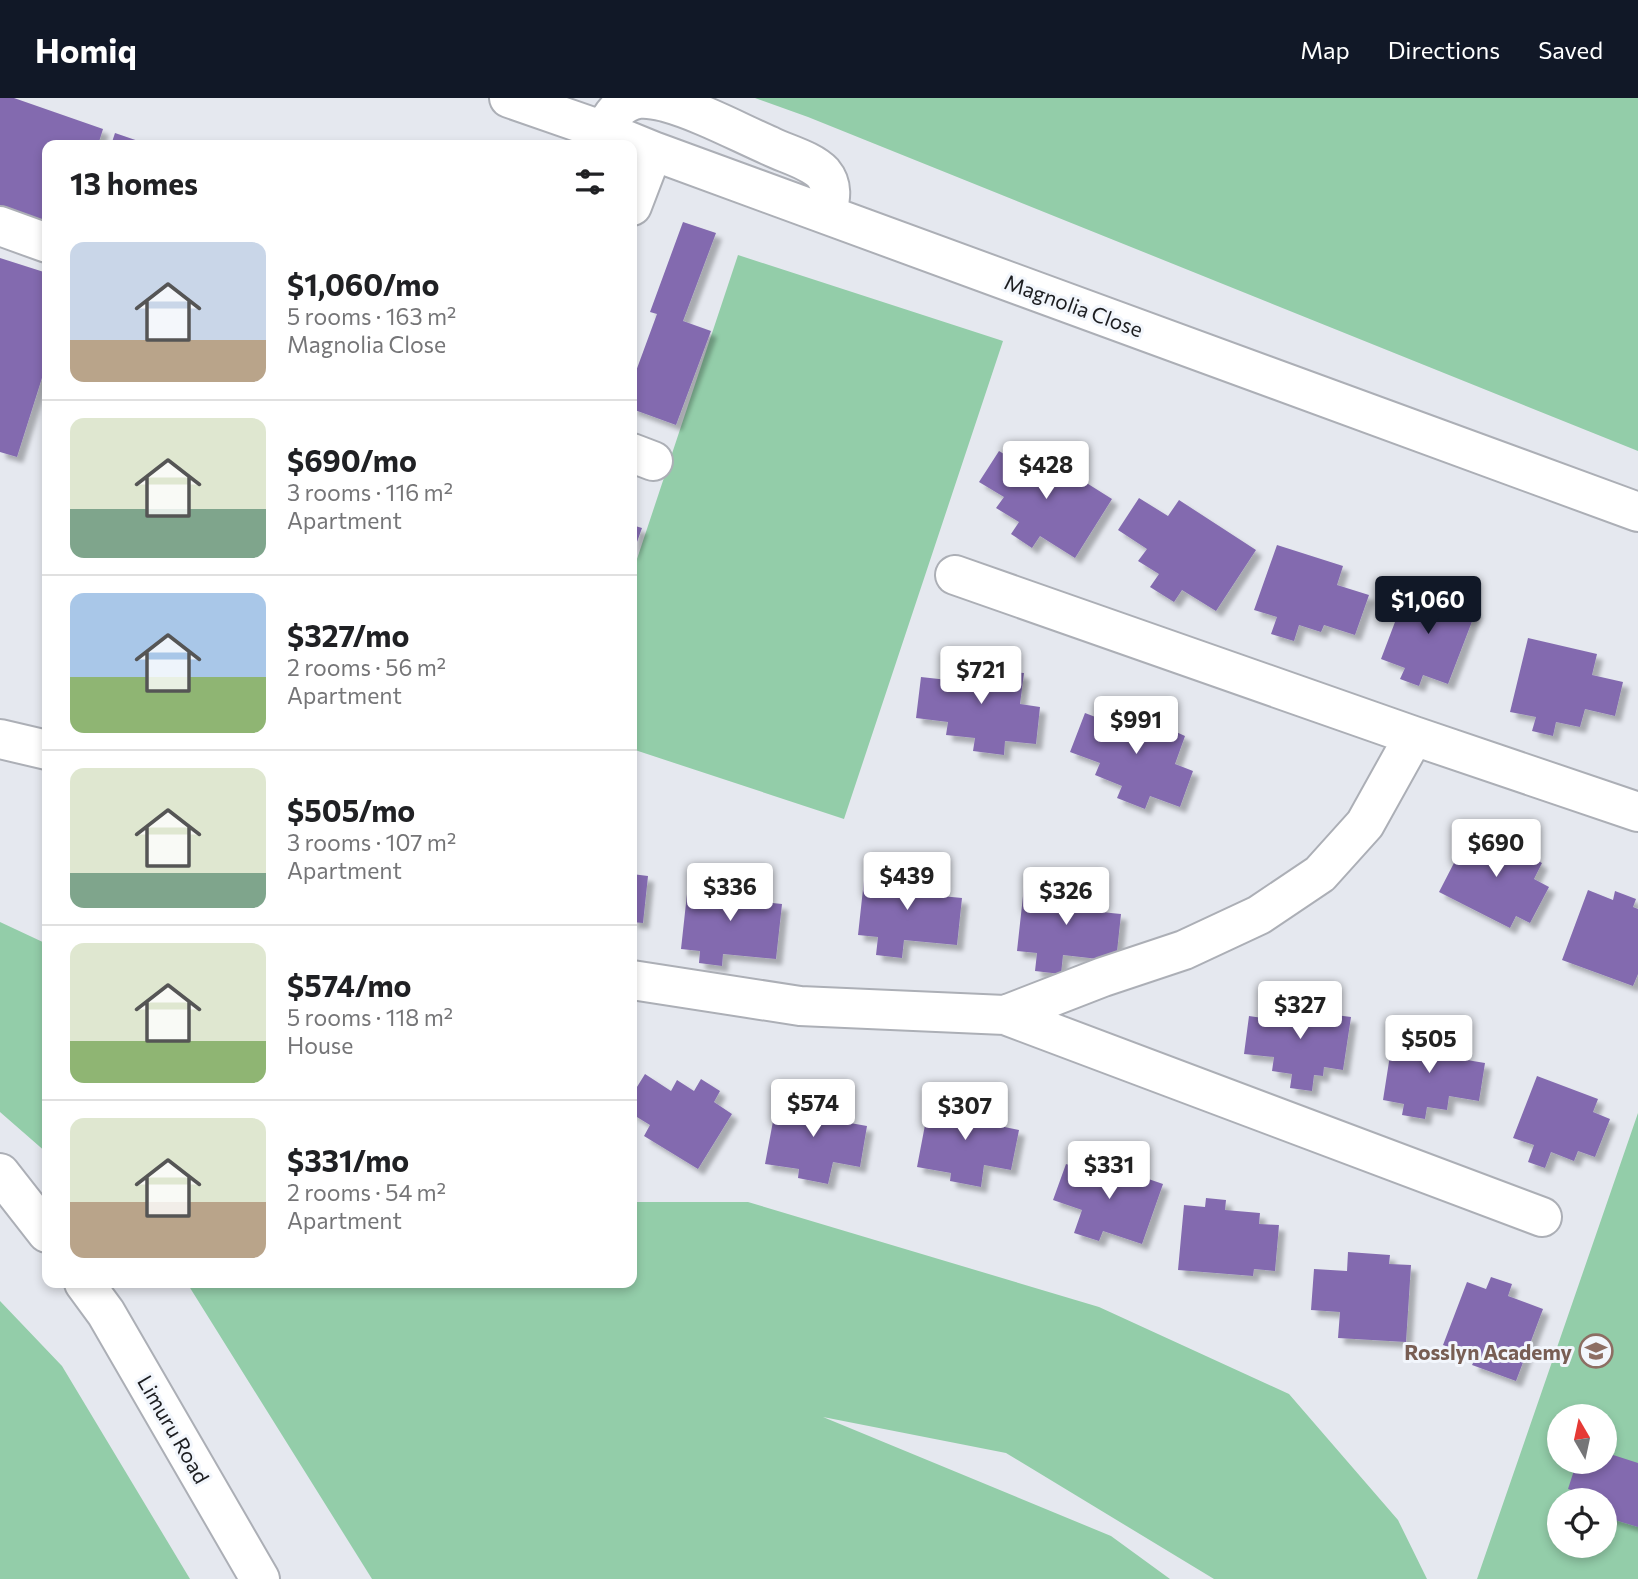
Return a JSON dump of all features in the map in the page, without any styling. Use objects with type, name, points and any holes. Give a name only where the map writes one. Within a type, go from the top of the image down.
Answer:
[{"type":"street","name":"Magnolia Close","points":[[509,98],[593,117],[634,140]]},
{"type":"street","points":[[593,117],[640,99],[664,101],[798,159],[822,173],[830,184],[827,214]]},
{"type":"street","name":"Magnolia Close","points":[[637,142],[653,151],[1638,512]]},
{"type":"street","points":[[637,193],[653,151]]},
{"type":"street","points":[[0,226],[42,241]]},
{"type":"street","points":[[955,575],[1638,812]]},
{"type":"street","points":[[1005,1015],[1103,976],[1184,950],[1259,915],[1321,874],[1365,824],[1414,736]]},
{"type":"street","points":[[0,738],[42,749]]},
{"type":"street","points":[[637,981],[800,1006],[1005,1015],[1542,1217]]},
{"type":"street","points":[[0,1173],[42,1227]]},
{"type":"street","name":"Limuru Road","points":[[88,1288],[106,1313],[260,1579]]},
{"type":"green space","points":[[755,98],[1638,98],[1638,451],[808,117]]},
{"type":"green space","points":[[738,255],[1003,341],[844,819],[637,751],[637,559]]},
{"type":"green space","points":[[0,922],[42,942],[42,1149],[0,1112]]},
{"type":"green space","name":"Rosslyn Academy","points":[[1638,1113],[1638,1579],[1477,1579]]},
{"type":"green space","points":[[637,1202],[748,1202],[1099,1307],[1289,1394],[1398,1520],[1427,1579],[1214,1579],[1006,1453],[823,1417],[1111,1536],[1170,1579],[372,1579],[190,1288],[637,1288]]},
{"type":"green space","points":[[0,1301],[62,1366],[190,1579],[0,1579]]},
{"type":"building","points":[[0,98],[14,98],[103,129],[100,140],[42,140],[42,220],[0,206]]},
{"type":"building","points":[[115,133],[135,140],[113,140]]},
{"type":"building","points":[[683,222],[716,233],[683,321],[711,331],[676,425],[637,411],[637,368],[657,314],[650,312]]},
{"type":"building","points":[[0,258],[42,271],[42,378],[17,457],[0,452]]},
{"type":"building","points":[[1034,450],[1112,499],[1075,558],[1040,536],[1032,548],[1011,534],[1019,522],[996,508],[1004,497],[979,482],[999,451],[1024,466]]},
{"type":"building","points":[[1139,498],[1168,516],[1179,500],[1256,550],[1216,611],[1182,590],[1174,602],[1150,587],[1159,574],[1138,561],[1147,549],[1118,530]]},
{"type":"building","points":[[637,526],[642,528],[637,542]]},
{"type":"building","points":[[1277,545],[1343,566],[1337,585],[1369,595],[1355,635],[1324,625],[1321,632],[1299,625],[1294,641],[1271,634],[1277,617],[1254,610]]},
{"type":"building","points":[[1409,585],[1476,611],[1448,684],[1423,675],[1419,686],[1400,679],[1405,668],[1381,659]]},
{"type":"building","points":[[1528,638],[1597,654],[1592,675],[1623,682],[1615,716],[1585,709],[1580,727],[1556,722],[1553,736],[1532,731],[1536,717],[1510,712]]},
{"type":"building","points":[[974,658],[1001,661],[999,671],[1024,673],[1020,704],[1040,707],[1036,744],[1005,741],[1004,755],[973,751],[975,738],[946,735],[948,722],[916,718],[921,677],[948,680],[950,666],[973,668]]},
{"type":"building","points":[[1141,708],[1166,717],[1163,726],[1185,736],[1175,764],[1193,771],[1180,807],[1150,796],[1145,809],[1117,798],[1122,786],[1095,775],[1100,763],[1070,752],[1085,713],[1111,723],[1117,709],[1138,717]]},
{"type":"building","points":[[1472,828],[1495,840],[1501,829],[1520,839],[1515,849],[1542,863],[1534,879],[1549,887],[1530,923],[1516,916],[1510,928],[1439,892]]},
{"type":"building","points":[[895,869],[933,873],[931,895],[962,898],[957,945],[904,940],[902,958],[876,955],[878,937],[858,935],[865,871],[894,874]]},
{"type":"building","points":[[637,875],[648,876],[643,923],[637,922]]},
{"type":"building","points":[[719,879],[756,883],[754,901],[782,904],[776,959],[723,954],[722,966],[699,963],[700,951],[681,949],[688,885],[718,888]]},
{"type":"building","points":[[1058,883],[1093,887],[1091,911],[1121,914],[1116,961],[1063,955],[1061,974],[1035,971],[1037,953],[1017,951],[1024,887],[1057,890]]},
{"type":"building","points":[[1588,890],[1613,900],[1615,891],[1636,899],[1633,907],[1638,909],[1638,974],[1633,986],[1562,960]]},
{"type":"building","points":[[1280,995],[1315,1000],[1313,1012],[1351,1017],[1343,1070],[1324,1067],[1323,1076],[1314,1075],[1312,1091],[1290,1088],[1292,1074],[1272,1071],[1274,1057],[1244,1054],[1249,1016],[1276,1020]]},
{"type":"building","points":[[1419,1034],[1444,1038],[1443,1043],[1457,1045],[1455,1058],[1485,1063],[1479,1101],[1449,1096],[1447,1110],[1427,1107],[1425,1119],[1402,1115],[1404,1104],[1383,1100],[1393,1036],[1418,1040]]},
{"type":"building","points":[[645,1074],[671,1091],[677,1080],[694,1091],[701,1079],[720,1091],[714,1102],[732,1114],[698,1169],[644,1136],[650,1125],[637,1117],[637,1087]]},
{"type":"building","points":[[1537,1076],[1598,1099],[1593,1112],[1610,1119],[1595,1157],[1578,1151],[1574,1161],[1551,1152],[1545,1168],[1528,1162],[1534,1145],[1513,1138]]},
{"type":"building","points":[[794,1092],[816,1095],[814,1106],[841,1111],[839,1121],[867,1126],[860,1167],[833,1162],[828,1184],[798,1178],[799,1169],[765,1164],[777,1100],[792,1103]]},
{"type":"building","points":[[947,1095],[968,1099],[966,1109],[992,1114],[990,1124],[1019,1130],[1011,1170],[984,1165],[981,1187],[950,1181],[951,1173],[917,1167],[929,1104],[944,1107]]},
{"type":"building","points":[[1099,1162],[1163,1184],[1142,1244],[1103,1231],[1099,1241],[1074,1233],[1082,1210],[1053,1200],[1066,1164],[1096,1174]]},
{"type":"building","points":[[1206,1198],[1226,1200],[1225,1210],[1260,1213],[1259,1224],[1279,1225],[1275,1271],[1254,1269],[1253,1276],[1178,1270],[1184,1205],[1205,1207]]},
{"type":"building","points":[[1348,1252],[1390,1255],[1389,1264],[1411,1265],[1406,1342],[1338,1338],[1340,1312],[1311,1310],[1314,1269],[1347,1271]]},
{"type":"building","points":[[1491,1277],[1512,1284],[1508,1296],[1543,1309],[1516,1381],[1472,1365],[1476,1357],[1443,1345],[1467,1282],[1486,1289]]},
{"type":"building","points":[[1617,1456],[1638,1463],[1638,1527],[1617,1521],[1617,1488],[1568,1488],[1573,1474],[1617,1474]]},
{"type":"place","name":"Rosslyn Academy","points":[[1596,1351]]}]
